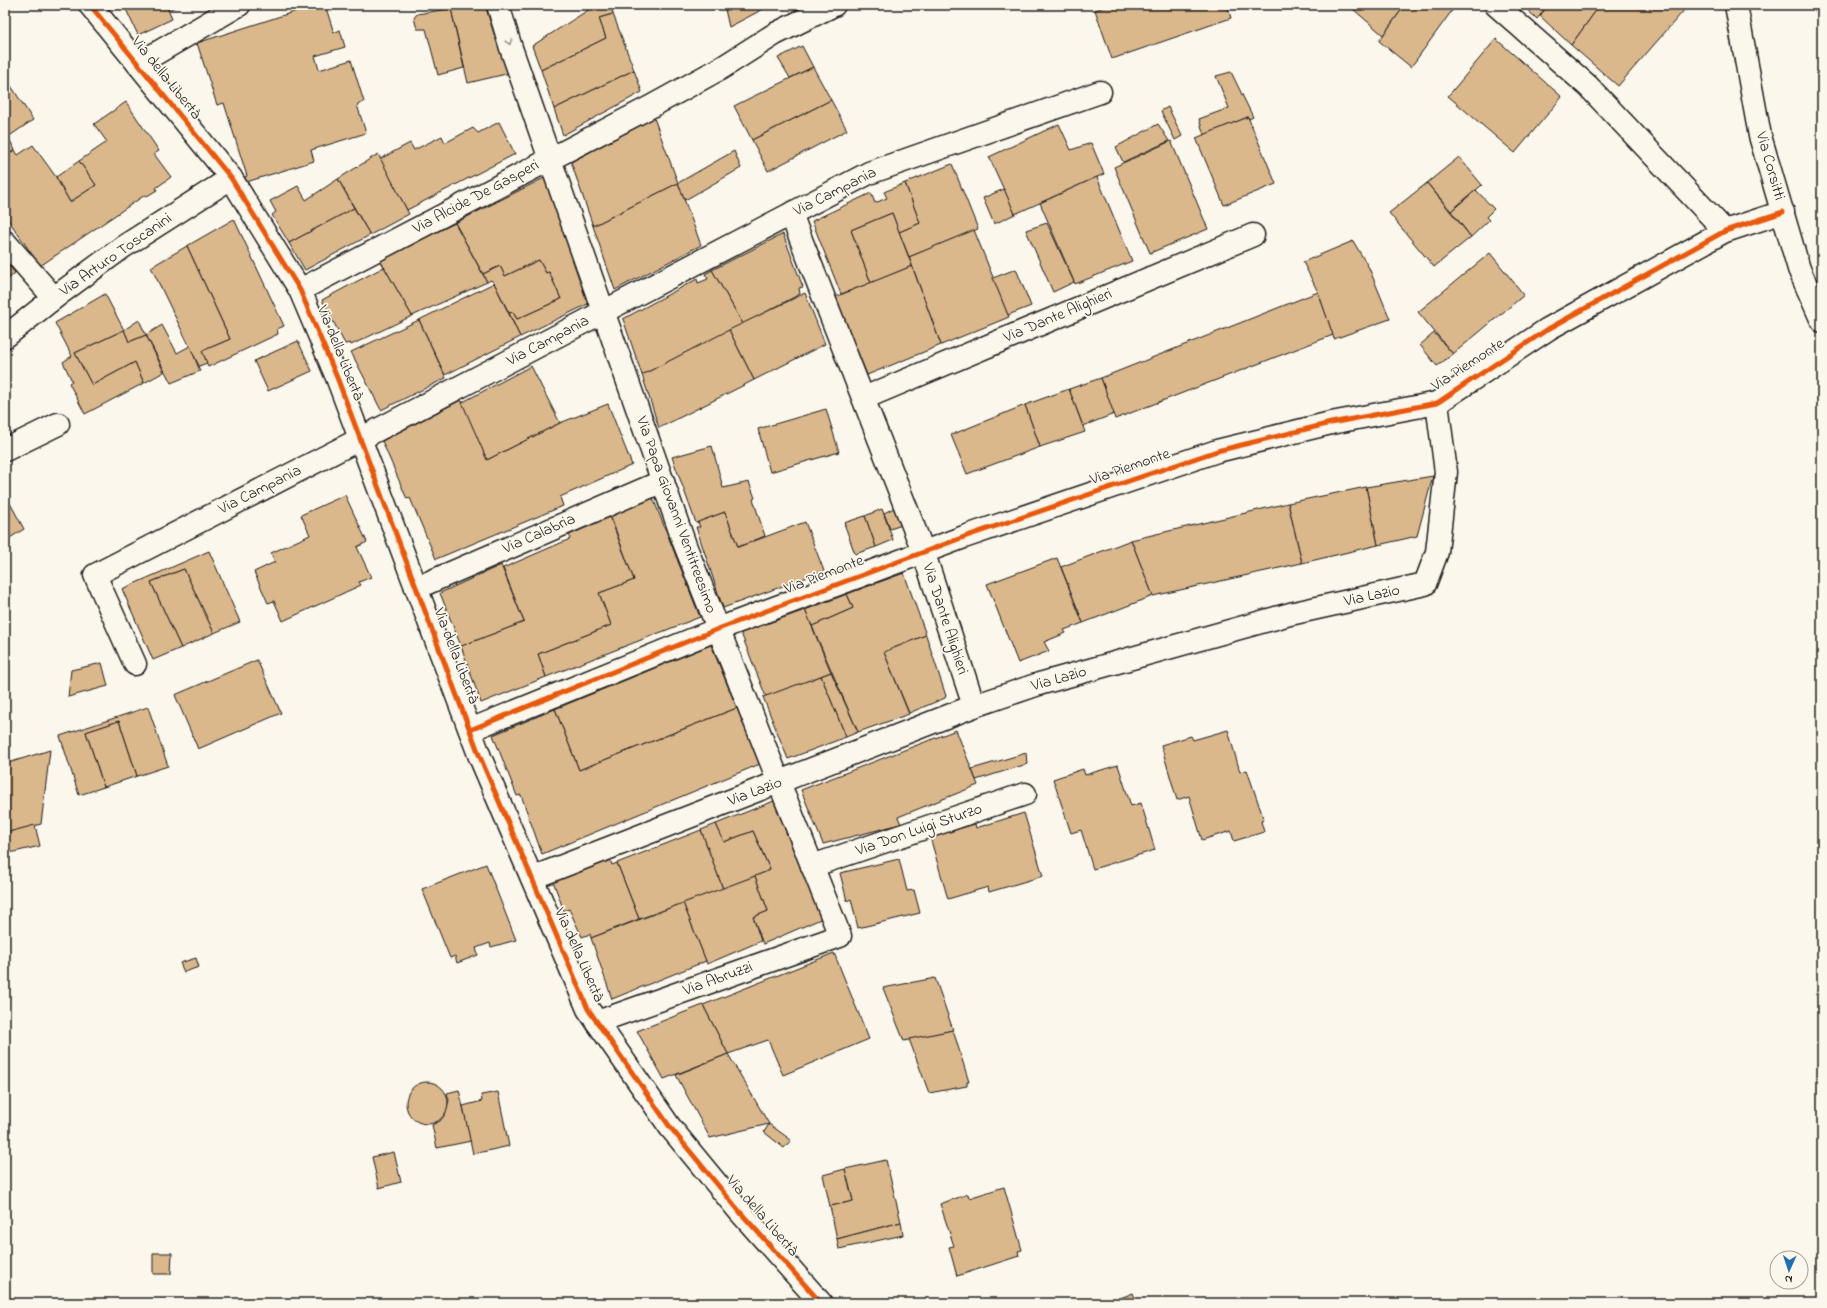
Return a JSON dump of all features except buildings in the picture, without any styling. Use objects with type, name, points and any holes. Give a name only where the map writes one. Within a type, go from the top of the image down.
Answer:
[{"type":"street","name":"Via della Libertà","points":[[90,5],[231,178],[300,290],[338,380],[470,730],[588,1009],[670,1127],[740,1212],[821,1303]]},
{"type":"street","name":"Via Alcide De Gasperi","points":[[300,290],[652,106],[723,67],[774,34],[834,5]]},
{"type":"street","points":[[1496,5],[1588,86],[1725,231]]},
{"type":"street","name":"Via Corsitti","points":[[1736,5],[1760,136],[1799,269],[1822,321]]},
{"type":"street","points":[[138,64],[232,7]]},
{"type":"street","name":"Via Papa Giovanni Ventitreesimo","points":[[505,9],[550,158],[685,545],[840,936]]},
{"type":"street","name":"Via Campania","points":[[135,664],[95,575],[360,439],[869,173],[1100,92]]},
{"type":"street","name":"Via Arturo Toscanini","points":[[5,337],[54,298],[123,247],[231,178]]},
{"type":"street","name":"Via Piemonte","points":[[470,730],[718,629],[922,551],[1217,451],[1331,423],[1437,403],[1548,329],[1725,231],[1783,212]]},
{"type":"street","name":"Via Dante Alighieri","points":[[792,214],[922,551],[974,706]]},
{"type":"street","name":"Via Dante Alighieri","points":[[864,398],[1253,235]]},
{"type":"street","points":[[5,242],[54,298]]},
{"type":"street","name":"Via Lazio","points":[[532,878],[974,706],[1039,684],[1290,614],[1425,584],[1438,552],[1446,472],[1437,403]]},
{"type":"street","points":[[5,450],[58,424]]},
{"type":"street","name":"Via Calabria","points":[[416,588],[663,481]]},
{"type":"street","name":"Via Don Luigi Sturzo","points":[[812,866],[1025,794]]},
{"type":"street","name":"Via Abruzzi","points":[[597,1022],[840,936]]},
{"type":"cycle path","points":[[90,5],[231,178],[300,290],[338,380],[480,757],[588,1009],[670,1127],[740,1212],[821,1303]]},
{"type":"cycle path","points":[[470,730],[718,629],[964,537],[1217,451],[1331,423],[1437,403],[1548,329],[1725,231],[1783,212]]}]
